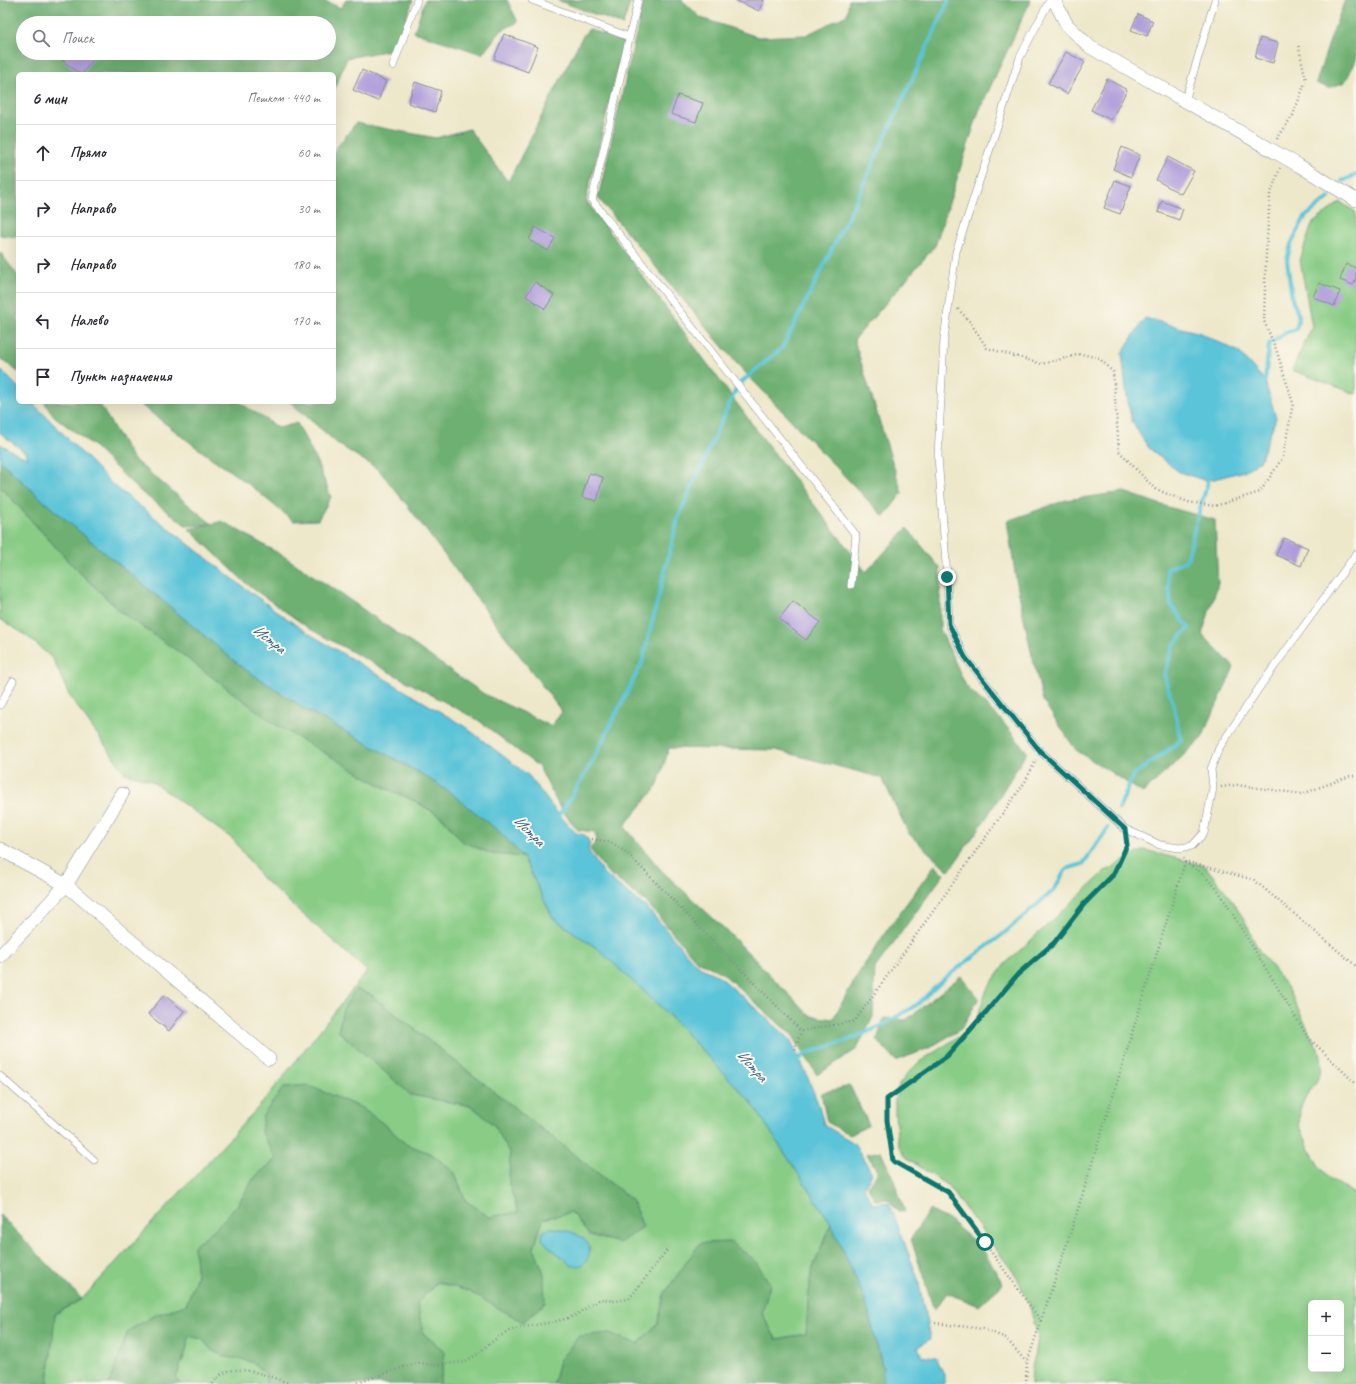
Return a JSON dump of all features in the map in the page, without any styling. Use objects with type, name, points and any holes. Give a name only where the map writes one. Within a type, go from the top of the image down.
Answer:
[{"type":"street","points":[[1054,0],[1067,25],[1090,47],[1284,157],[1356,200]]},
{"type":"street","points":[[0,956],[66,885],[122,794]]},
{"type":"street","points":[[0,849],[66,885],[269,1059]]},
{"type":"lane","points":[[393,66],[418,0]]},
{"type":"lane","points":[[532,0],[629,37]]},
{"type":"lane","points":[[638,0],[592,200],[856,535],[851,585]]},
{"type":"lane","points":[[1050,0],[1020,57],[956,252],[949,300],[944,339],[938,456],[949,624],[965,657],[1040,751],[1125,829],[1160,845],[1179,848],[1192,846],[1204,833],[1213,788],[1211,769],[1219,748],[1261,685],[1356,554]]},
{"type":"lane","points":[[1185,101],[1215,0]]},
{"type":"lane","points":[[0,705],[13,681]]},
{"type":"lane","points":[[0,1076],[94,1160]]},
{"type":"path","points":[[1270,150],[1293,116],[1306,80],[1298,44]]},
{"type":"path","points":[[949,300],[970,322],[987,348],[1042,364],[1081,354],[1100,358],[1113,372],[1119,451],[1155,489],[1188,502],[1215,506],[1260,492],[1283,457],[1293,403],[1276,349],[1264,321],[1270,195],[1284,157]]},
{"type":"path","points":[[801,1032],[855,1021],[1026,782],[1040,751]]},
{"type":"path","points":[[1213,788],[1237,785],[1302,794],[1350,776],[1356,776]]},
{"type":"path","points":[[1041,1321],[948,1192],[893,1161],[887,1120],[887,1099],[947,1056],[1018,974],[1054,943],[1084,904],[1114,874],[1127,845],[1125,829]]},
{"type":"path","points":[[592,839],[610,842],[626,853],[801,1032]]},
{"type":"path","points":[[1179,848],[1185,862],[1202,873],[1218,890],[1307,1036],[1356,1084]]},
{"type":"path","points":[[1026,1384],[1027,1363],[1075,1221],[1185,862]]},
{"type":"path","points":[[1185,862],[1254,880],[1356,966]]},
{"type":"path","points":[[795,1050],[801,1032]]},
{"type":"path","points":[[354,1384],[419,1363],[441,1364],[464,1362],[478,1354],[500,1336],[514,1329],[563,1320],[574,1316],[600,1299],[614,1301],[629,1299],[667,1250]]},
{"type":"path","points":[[935,1323],[983,1329],[1006,1338],[1027,1363]]},
{"type":"path","points":[[213,1384],[217,1376],[230,1370],[245,1370],[259,1373],[291,1384]]},
{"type":"green space","points":[[0,0],[322,0],[341,8],[346,0],[413,0],[395,49],[347,58],[336,85],[336,72],[16,72],[16,237],[0,235]]},
{"type":"green space","points":[[425,0],[507,0],[518,22],[502,30],[482,54],[414,32]]},
{"type":"green space","points":[[557,0],[601,1],[631,0],[623,25]]},
{"type":"green space","points":[[644,0],[682,0],[701,18],[758,37],[806,35],[847,15],[849,0],[1031,0],[979,111],[935,246],[854,340],[902,493],[884,517],[738,365],[598,198]]},
{"type":"green space","points":[[1345,0],[1356,0],[1356,61],[1345,82],[1329,88],[1316,83]]},
{"type":"green space","points":[[589,29],[624,41],[586,200],[761,436],[866,572],[907,528],[940,568],[940,629],[966,686],[1001,720],[1027,752],[985,820],[949,871],[909,834],[882,778],[776,750],[669,748],[657,787],[624,826],[662,871],[729,933],[810,1016],[833,1019],[855,979],[887,930],[935,865],[944,874],[875,968],[873,1017],[857,1049],[817,1075],[793,1036],[722,973],[696,960],[646,902],[607,872],[590,849],[597,841],[595,832],[578,830],[560,808],[539,767],[478,720],[310,629],[249,586],[189,529],[210,524],[187,526],[141,492],[91,444],[55,417],[45,404],[99,404],[133,459],[212,524],[222,521],[285,557],[344,596],[484,694],[551,726],[562,712],[407,505],[379,470],[338,444],[292,404],[336,404],[336,148],[356,123],[436,138],[469,129],[508,182],[582,37]]},
{"type":"green space","points":[[1340,202],[1356,212],[1356,394],[1292,370],[1312,327],[1300,260],[1312,224]]},
{"type":"green space","points":[[0,252],[16,273],[16,370],[0,358]]},
{"type":"green space","points":[[140,404],[242,404],[279,428],[297,423],[315,458],[331,497],[318,520],[293,521],[251,486],[196,447]]},
{"type":"green space","points":[[0,461],[48,505],[243,668],[307,710],[422,774],[451,793],[501,833],[523,857],[492,854],[462,841],[443,818],[415,801],[387,789],[276,725],[176,650],[122,613],[74,567],[0,486]]},
{"type":"green space","points":[[0,486],[74,567],[122,613],[358,772],[387,789],[415,801],[443,818],[462,841],[492,854],[523,857],[553,918],[598,949],[665,1011],[751,1102],[831,1223],[811,1273],[807,1334],[776,1339],[762,1313],[770,1284],[664,1294],[658,1323],[638,1344],[609,1333],[559,1361],[553,1384],[440,1384],[445,1352],[423,1333],[417,1303],[438,1282],[468,1291],[523,1321],[544,1274],[534,1247],[543,1219],[571,1212],[589,1235],[632,1200],[371,995],[356,989],[411,1095],[472,1106],[495,1126],[510,1154],[509,1184],[519,1212],[489,1217],[465,1200],[455,1173],[432,1154],[406,1145],[384,1124],[261,1131],[276,1159],[254,1178],[238,1204],[217,1227],[194,1246],[197,1276],[186,1305],[155,1315],[128,1331],[109,1384],[48,1384],[55,1314],[82,1299],[263,1102],[367,971],[262,878],[234,840],[150,780],[125,773],[69,695],[53,659],[27,636],[0,619]],"holes":[[[550,1228],[574,1233],[579,1236],[590,1249],[570,1265],[542,1239]]]},
{"type":"green space","points":[[1124,492],[1168,507],[1215,520],[1218,584],[1202,634],[1234,667],[1202,738],[1143,793],[1076,750],[1043,701],[1016,579],[1007,521],[1066,500]]},
{"type":"green space","points":[[1145,850],[1205,866],[1226,892],[1244,919],[1258,949],[1287,987],[1321,1055],[1322,1069],[1300,1109],[1299,1124],[1311,1152],[1319,1166],[1329,1178],[1356,1195],[1356,1384],[1031,1384],[1032,1366],[1038,1337],[1029,1304],[1017,1277],[948,1186],[907,1158],[898,1145],[895,1099],[899,1085],[908,1073],[919,1062],[969,1030],[977,1018],[987,989],[1005,964],[1106,871]]},
{"type":"green space","points":[[961,976],[979,998],[961,1029],[929,1048],[896,1061],[877,1040],[884,1018],[906,1020]]},
{"type":"green space","points":[[356,989],[371,995],[632,1200],[643,1227],[619,1243],[589,1235],[571,1212],[543,1219],[534,1247],[544,1274],[545,1303],[523,1322],[468,1291],[437,1282],[417,1303],[423,1333],[445,1352],[440,1384],[266,1384],[266,1374],[255,1364],[242,1359],[226,1357],[213,1351],[202,1339],[189,1336],[186,1351],[176,1378],[180,1384],[109,1384],[128,1331],[155,1315],[186,1305],[197,1276],[194,1246],[217,1227],[238,1204],[254,1178],[276,1159],[261,1131],[263,1115],[284,1087],[307,1085],[360,1107],[384,1124],[406,1144],[432,1154],[455,1173],[465,1200],[489,1217],[518,1212],[509,1184],[510,1154],[495,1126],[472,1106],[411,1095],[338,1031],[343,1009]]},
{"type":"green space","points":[[850,1086],[869,1125],[850,1135],[827,1122],[821,1093]]},
{"type":"green space","points":[[881,1151],[905,1211],[897,1211],[889,1199],[875,1200],[868,1187],[878,1172],[867,1154]]},
{"type":"green space","points":[[929,1210],[949,1220],[982,1248],[1003,1284],[979,1306],[947,1293],[934,1310],[911,1239]]},
{"type":"green space","points":[[0,1215],[82,1299],[55,1314],[48,1384],[0,1384]]},
{"type":"green space","points":[[831,1223],[865,1299],[883,1368],[883,1384],[553,1384],[559,1361],[579,1336],[609,1333],[638,1344],[658,1323],[664,1294],[700,1243],[730,1242],[754,1259],[770,1284],[762,1313],[776,1339],[806,1334],[811,1273]]},
{"type":"green space","points":[[189,1336],[202,1339],[213,1351],[226,1357],[242,1359],[255,1364],[266,1374],[266,1384],[180,1384],[176,1378],[186,1351]]},
{"type":"water","points":[[1145,318],[1200,333],[1239,352],[1265,381],[1276,418],[1260,461],[1244,471],[1207,481],[1179,472],[1148,447],[1132,422],[1127,397],[1122,353]]},
{"type":"water","name":"Истра","points":[[0,369],[16,385],[16,404],[34,404],[113,485],[246,589],[303,630],[464,726],[529,776],[555,810],[576,833],[585,835],[590,843],[588,850],[603,873],[648,909],[693,961],[705,970],[719,976],[790,1039],[806,1073],[819,1106],[824,1125],[854,1143],[872,1173],[864,1188],[873,1204],[889,1202],[918,1279],[930,1339],[918,1347],[922,1357],[936,1357],[944,1374],[944,1384],[883,1384],[883,1368],[865,1299],[831,1223],[751,1102],[665,1011],[598,949],[553,918],[523,857],[501,833],[451,793],[422,774],[307,710],[243,668],[48,505],[0,461],[0,444],[19,455],[28,458],[27,454],[0,433]]},
{"type":"water","points":[[550,1228],[570,1232],[584,1239],[590,1250],[587,1260],[578,1266],[570,1265],[542,1239],[543,1232]]},
{"type":"building","points":[[735,0],[764,0],[759,11]]},
{"type":"building","points":[[1138,14],[1153,21],[1147,36],[1131,30]]},
{"type":"building","points":[[504,34],[538,47],[528,72],[494,59]]},
{"type":"building","points":[[1260,38],[1278,43],[1273,63],[1255,58]]},
{"type":"building","points":[[1066,52],[1085,62],[1067,94],[1048,83]]},
{"type":"building","points":[[93,60],[84,72],[77,72],[63,61]]},
{"type":"building","points":[[362,70],[386,81],[378,101],[353,90]]},
{"type":"building","points":[[1107,79],[1127,90],[1111,120],[1091,110]]},
{"type":"building","points":[[415,82],[441,91],[435,112],[408,103]]},
{"type":"building","points":[[678,95],[703,103],[696,122],[671,114]]},
{"type":"building","points":[[1122,147],[1140,155],[1131,177],[1113,169]]},
{"type":"building","points":[[1168,157],[1194,171],[1181,194],[1156,180]]},
{"type":"building","points":[[1115,180],[1131,186],[1120,214],[1104,208]]},
{"type":"building","points":[[1162,201],[1183,209],[1179,220],[1158,212]]},
{"type":"building","points":[[535,227],[555,238],[548,251],[529,240]]},
{"type":"building","points":[[1346,264],[1356,268],[1356,278],[1353,285],[1340,280]]},
{"type":"building","points":[[535,282],[554,295],[545,309],[526,296]]},
{"type":"building","points":[[1319,283],[1340,291],[1334,306],[1313,297]]},
{"type":"building","points":[[589,473],[603,477],[597,501],[582,497]]},
{"type":"building","points":[[1284,538],[1308,548],[1301,566],[1276,555]]},
{"type":"building","points":[[793,601],[820,622],[806,640],[779,619]]},
{"type":"building","points":[[164,995],[184,1011],[169,1031],[148,1014]]},
{"type":"waterway","points":[[558,818],[592,762],[642,663],[678,518],[738,385],[783,347],[851,211],[949,0]]},
{"type":"waterway","points":[[1342,181],[1356,175]]},
{"type":"waterway","points":[[1262,385],[1265,381],[1269,344],[1285,333],[1296,329],[1299,316],[1292,299],[1287,260],[1291,244],[1305,217],[1329,198]]},
{"type":"waterway","points":[[1119,809],[1133,775],[1181,741],[1173,703],[1164,675],[1173,646],[1189,628],[1171,605],[1167,569],[1187,560],[1209,478]]},
{"type":"waterway","points":[[797,1063],[804,1054],[854,1038],[883,1025],[918,1004],[945,978],[1002,935],[1054,890],[1066,869],[1083,864],[1108,828]]},
{"type":"route","points":[[947,577],[949,624],[965,657],[1040,751],[1125,829],[1127,845],[1114,874],[1084,904],[1054,943],[1018,974],[947,1056],[887,1099],[887,1120],[893,1161],[948,1192],[985,1242]]}]
